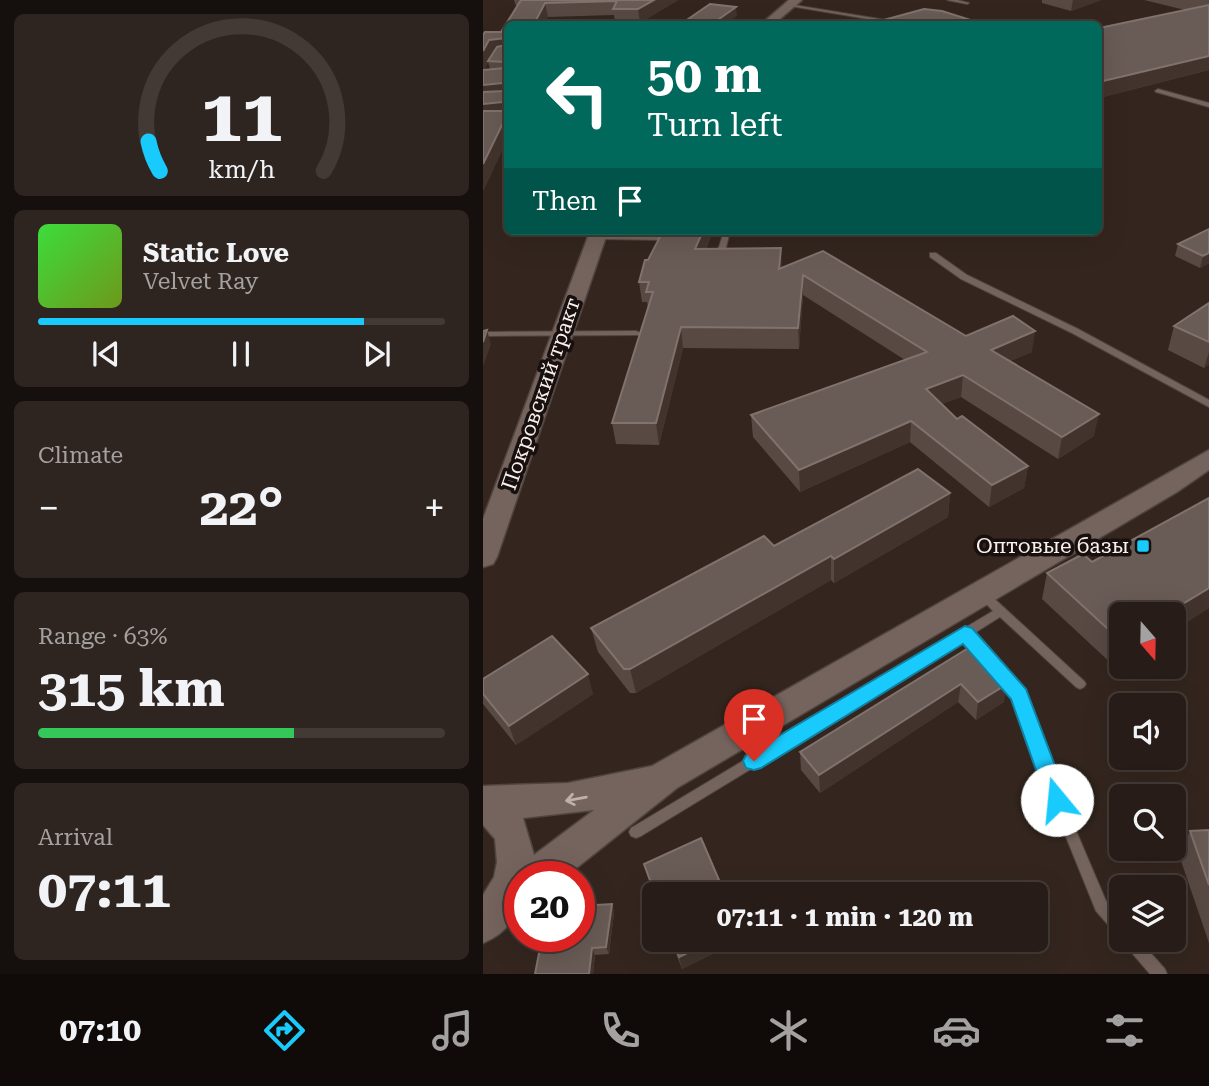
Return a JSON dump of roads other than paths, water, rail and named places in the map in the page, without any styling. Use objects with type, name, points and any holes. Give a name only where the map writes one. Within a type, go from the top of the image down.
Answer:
[{"type":"main road","points":[[772,0],[793,2]]},
{"type":"main road","points":[[771,21],[793,2]]},
{"type":"main road","name":"Покровский тракт","points":[[483,557],[598,235]]},
{"type":"main road","points":[[556,861],[666,777],[992,602],[1209,458]]},
{"type":"main road","points":[[483,803],[526,804],[572,800],[666,777]]},
{"type":"main road","points":[[483,803],[506,821],[513,836],[516,854],[510,883],[499,910]]},
{"type":"lane","points":[[949,0],[967,3]]},
{"type":"lane","points":[[793,2],[875,21]]},
{"type":"lane","points":[[1158,91],[1209,105]]},
{"type":"lane","points":[[608,235],[637,238],[661,238],[665,235]]},
{"type":"lane","points":[[637,238],[641,235]]},
{"type":"lane","points":[[720,256],[726,235]]},
{"type":"lane","points":[[933,255],[964,277],[1086,337],[1209,404]]},
{"type":"lane","points":[[489,334],[636,333]]},
{"type":"lane","points":[[636,832],[965,633],[992,602],[1080,684]]},
{"type":"lane","points":[[965,633],[1019,695],[1057,800],[1101,906],[1109,915]]},
{"type":"lane","points":[[1141,952],[1160,974]]},
{"type":"place","name":"Оптовые базы","points":[[1143,546]]}]
